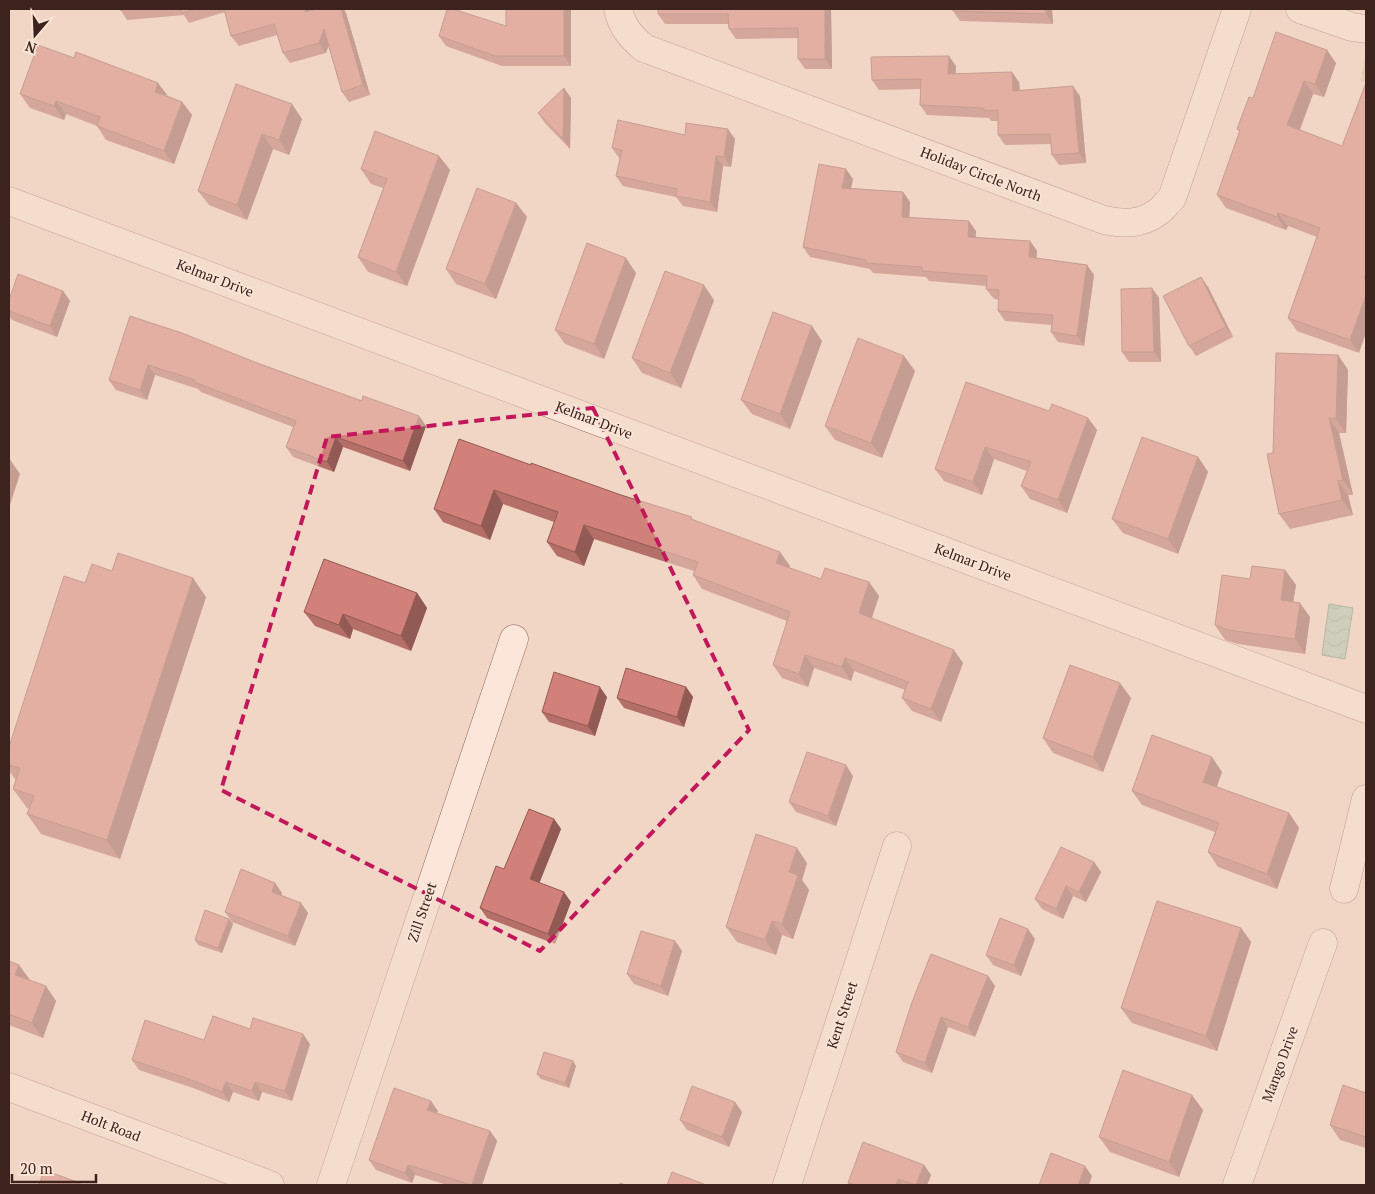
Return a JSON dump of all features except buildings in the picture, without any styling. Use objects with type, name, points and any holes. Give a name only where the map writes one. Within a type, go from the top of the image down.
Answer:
[{"type":"street","name":"Holiday Circle North","points":[[618,9],[620,18],[629,35],[644,48],[1104,220],[1123,224],[1142,221],[1159,212],[1172,198],[1237,9]]},
{"type":"street","points":[[1300,9],[1366,29]]},
{"type":"street","name":"Kelmar Drive","points":[[9,201],[1366,709]]},
{"type":"street","name":"Zill Street","points":[[331,1185],[514,639]]},
{"type":"street","points":[[1344,889],[1366,799]]},
{"type":"street","name":"Kent Street","points":[[787,1185],[897,846]]},
{"type":"street","name":"Mango Drive","points":[[1237,1185],[1323,943]]},
{"type":"street","name":"Holt Road","points":[[9,1087],[270,1185]]},
{"type":"highlighted area","points":[[593,408],[749,730],[540,951],[221,790],[327,437]]},
{"type":"shaded area","points":[[1366,49],[1366,82],[1361,81]]},
{"type":"water","points":[[1329,604],[1353,608],[1345,659],[1322,655]]}]
